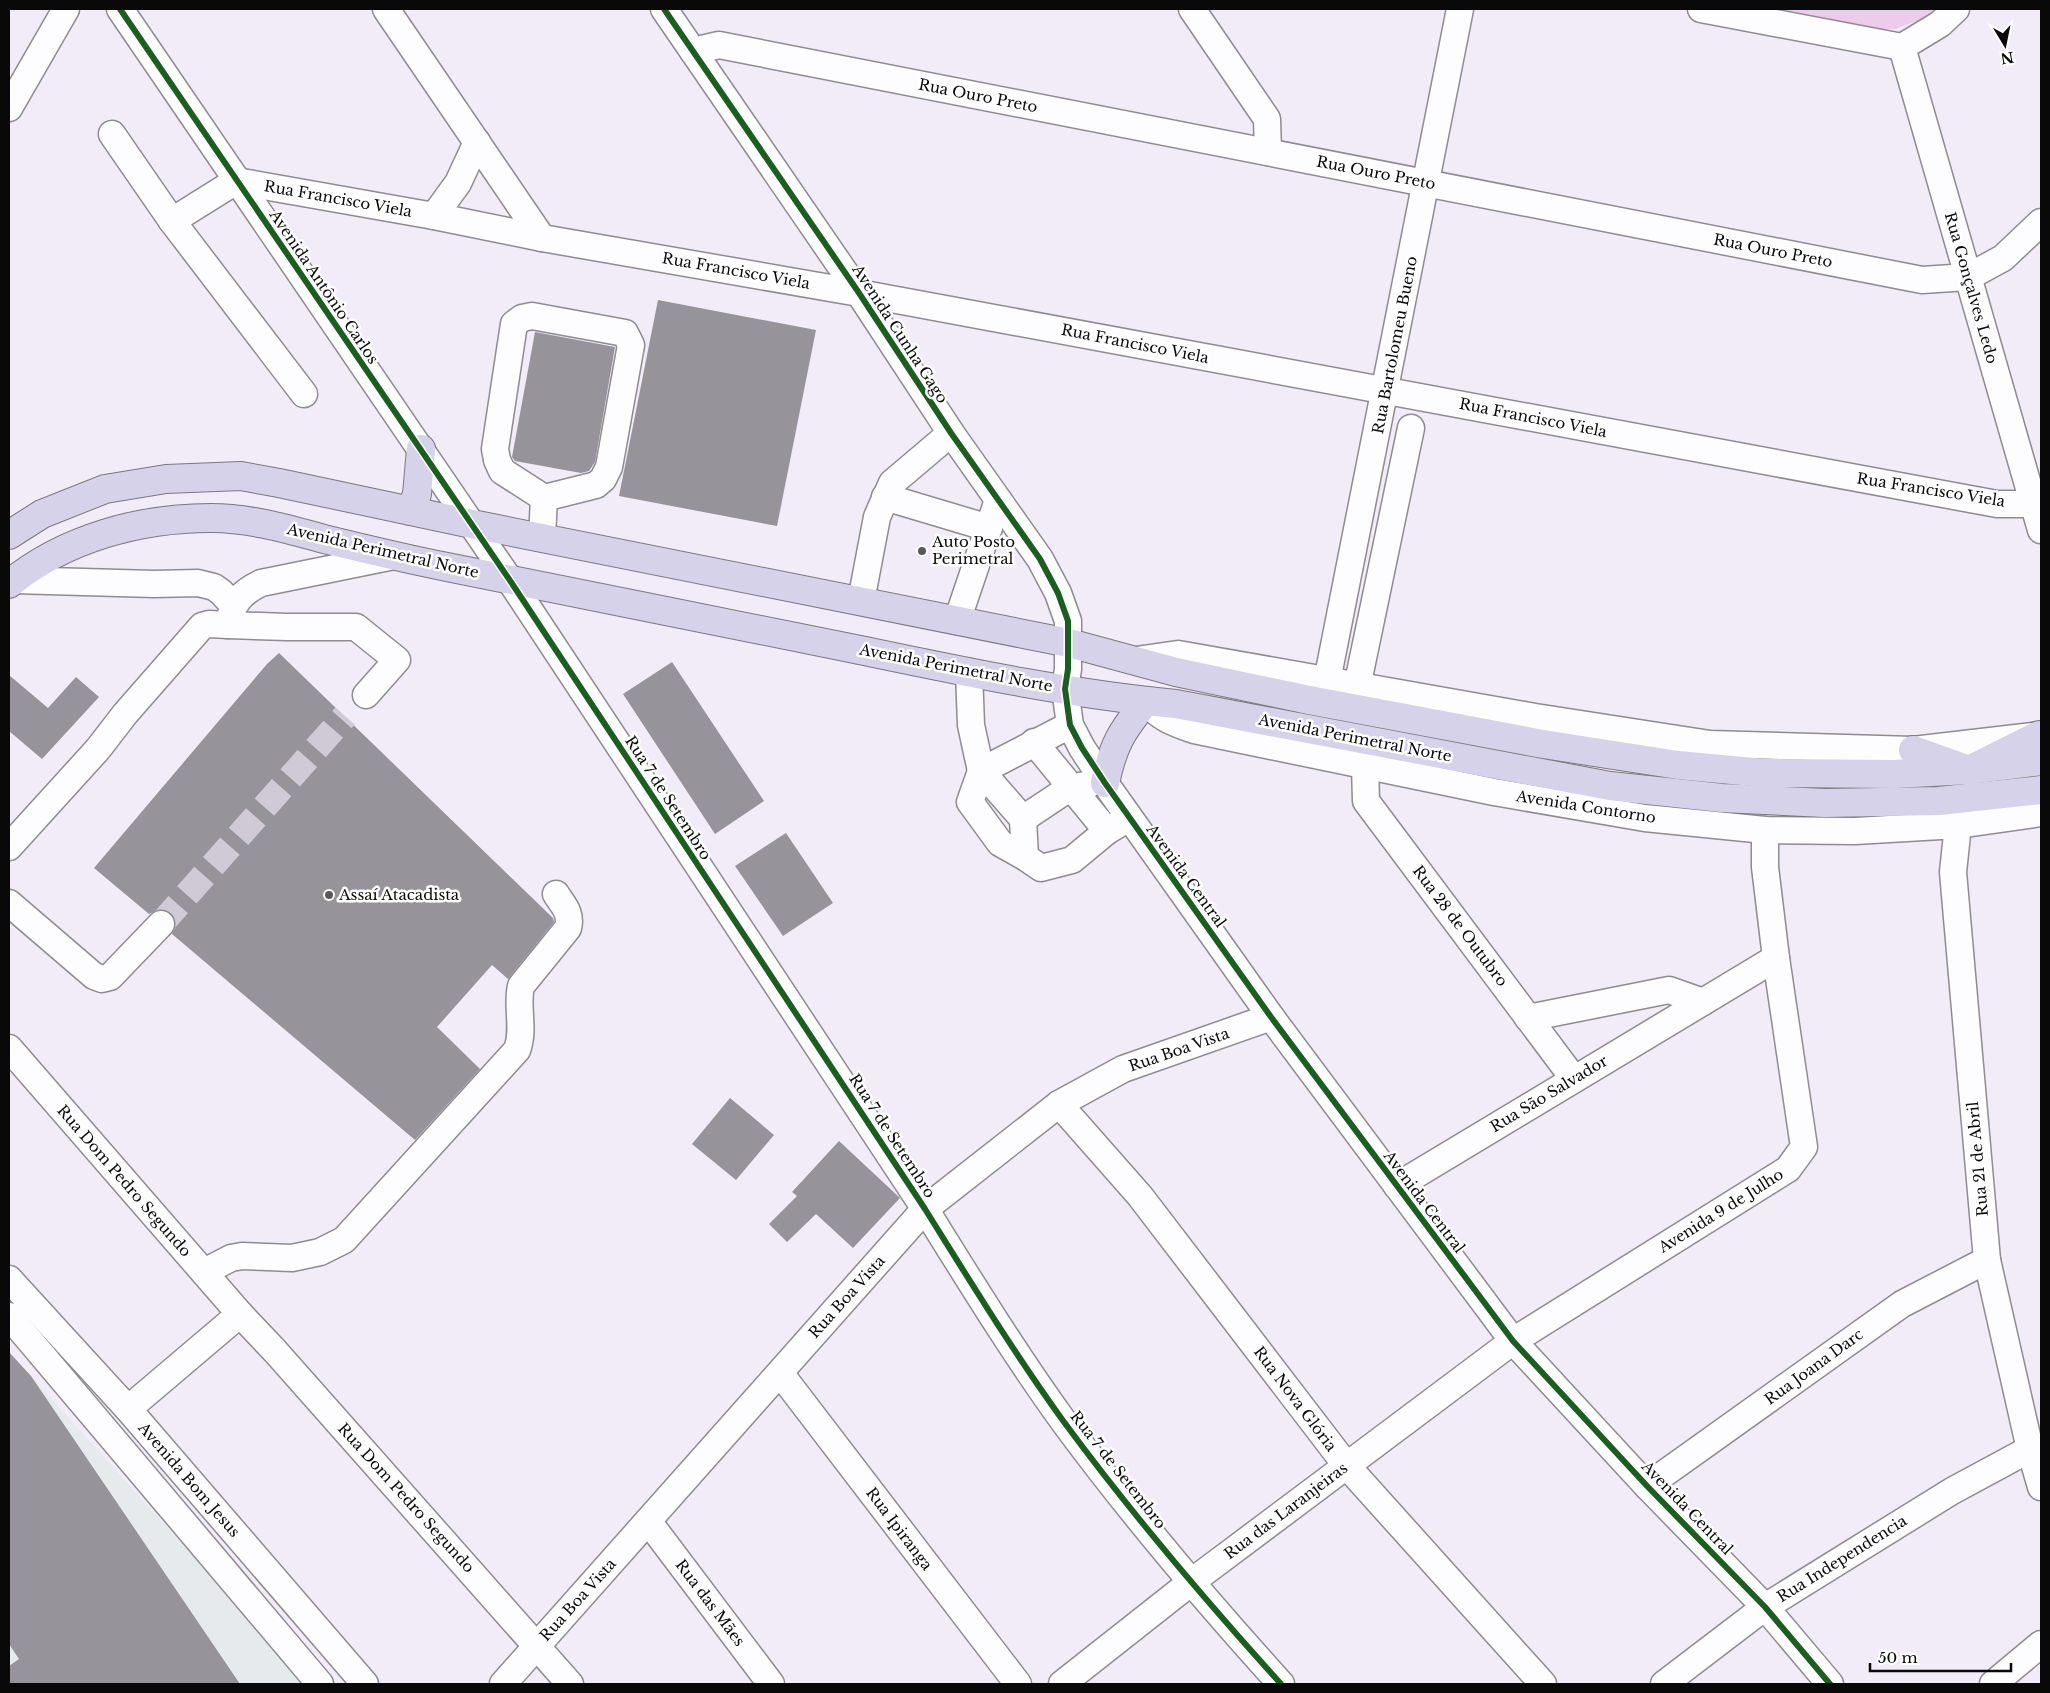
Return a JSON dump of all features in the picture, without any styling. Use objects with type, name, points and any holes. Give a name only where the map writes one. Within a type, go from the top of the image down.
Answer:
[{"type":"highway","points":[[411,511],[418,494],[420,449]]},
{"type":"highway","name":"Avenida Perimetral Norte","points":[[9,535],[42,514],[105,489],[166,479],[241,476],[279,482],[472,524],[1069,643],[1176,672],[1309,700],[1529,742],[1678,765],[1764,773],[1845,775],[1970,770],[2040,744]]},
{"type":"highway","name":"Avenida Perimetral Norte","points":[[11,582],[48,558],[86,539],[128,527],[212,518],[252,521],[394,556],[969,672],[1146,702],[1176,704],[1610,786],[1722,798],[1825,803],[1939,800],[2041,790]]},
{"type":"highway","points":[[1105,783],[1112,753],[1120,735],[1146,702]]},
{"type":"highway","points":[[1913,750],[1970,770]]},
{"type":"street","points":[[9,108],[66,9]]},
{"type":"street","name":"Avenida Antônio Carlos","points":[[120,9],[509,580]]},
{"type":"street","points":[[386,9],[542,238]]},
{"type":"street","name":"Avenida Cunha Gago","points":[[664,9],[859,292],[951,433],[1040,559],[1058,593],[1068,621],[1069,643],[1065,689]]},
{"type":"street","points":[[1192,9],[1267,119],[1268,152]]},
{"type":"street","name":"Rua Bartolomeu Bueno","points":[[1327,682],[1460,9]]},
{"type":"street","points":[[1701,9],[1902,47],[1940,24],[1956,9]]},
{"type":"street","name":"Rua Ouro Preto","points":[[693,51],[719,45],[1922,280],[1968,277],[2003,258],[2041,222]]},
{"type":"street","name":"Rua Gonçalves Ledo","points":[[1902,47],[1968,277],[2037,502],[2041,530]]},
{"type":"street","points":[[112,134],[172,221],[304,394]]},
{"type":"street","points":[[434,216],[458,183],[477,142]]},
{"type":"street","points":[[172,221],[236,180]]},
{"type":"street","name":"Rua Francisco Viela","points":[[236,180],[434,216],[542,238],[859,292],[1997,504],[2037,502]]},
{"type":"street","points":[[532,316],[625,333],[631,345],[609,467],[603,479],[596,485],[544,498],[502,471],[496,460],[495,449],[514,324],[522,318],[532,316]]},
{"type":"street","points":[[1357,687],[1411,428]]},
{"type":"street","points":[[861,601],[877,517],[892,483],[951,433]]},
{"type":"street","points":[[885,497],[989,528]]},
{"type":"street","points":[[542,538],[544,498]]},
{"type":"street","points":[[957,620],[998,500]]},
{"type":"street","points":[[9,847],[98,749],[125,714],[202,626],[230,615],[249,589],[260,584],[394,556]]},
{"type":"street","name":"Rua 7 de Setembro","points":[[509,580],[925,1209],[985,1306],[1064,1422],[1190,1583],[1281,1684]]},
{"type":"street","points":[[11,582],[198,584],[214,587],[221,592],[230,615]]},
{"type":"street","points":[[230,615],[287,627],[356,627],[397,660],[366,695]]},
{"type":"street","points":[[1337,634],[1368,641]]},
{"type":"street","points":[[1136,660],[1178,654],[1327,682],[1710,744],[1913,750],[2040,744]]},
{"type":"street","points":[[969,672],[971,725],[981,771],[1023,819],[1025,857]]},
{"type":"street","name":"Avenida Central","points":[[1065,689],[1070,725],[1082,748],[1129,818],[1271,1017],[1513,1341],[1647,1486],[1765,1607],[1830,1684]]},
{"type":"street","name":"Avenida Contorno","points":[[1146,702],[1154,712],[1166,720],[1194,730],[1494,792],[1645,818],[1764,830],[1855,831],[1958,825],[2041,813]]},
{"type":"street","points":[[1070,725],[981,771],[970,802],[1000,843],[1041,868],[1072,860],[1107,831],[1129,818]]},
{"type":"street","points":[[1034,742],[1107,831]]},
{"type":"street","name":"Rua 28 de Outubro","points":[[1366,766],[1366,801],[1574,1078]]},
{"type":"street","points":[[1023,819],[1071,788],[1105,783]]},
{"type":"street","name":"Rua 21 de Abril","points":[[1958,825],[1953,872],[1987,1260],[2030,1449],[2041,1487]]},
{"type":"street","name":"Avenida 9 de Julho","points":[[1513,1341],[1788,1169],[1804,1147],[1776,958],[1765,867],[1764,830]]},
{"type":"street","points":[[204,1272],[231,1258],[242,1256],[292,1258],[320,1252],[344,1240],[517,1050],[521,1039],[519,994],[521,986],[568,928],[570,922],[570,914],[556,894]]},
{"type":"street","points":[[9,903],[94,976],[102,979],[110,977],[161,924]]},
{"type":"street","name":"Rua São Salvador","points":[[1397,1186],[1776,958]]},
{"type":"street","points":[[1528,1018],[1670,990],[1703,1002]]},
{"type":"street","name":"Rua Boa Vista","points":[[503,1684],[925,1209],[1059,1104],[1123,1069],[1271,1017]]},
{"type":"street","name":"Rua Dom Pedro Segundo","points":[[9,1048],[240,1314],[570,1684]]},
{"type":"street","name":"Rua Nova Glória","points":[[1059,1104],[1140,1196],[1346,1465],[1543,1684]]},
{"type":"street","name":"Rua Joana Darc","points":[[1647,1486],[1902,1304],[1987,1260]]},
{"type":"street","name":"Avenida Bom Jesus","points":[[9,1280],[128,1408],[365,1684]]},
{"type":"street","points":[[128,1408],[240,1314]]},
{"type":"street","points":[[9,1316],[320,1684]]},
{"type":"street","name":"Rua das Laranjeiras","points":[[1062,1684],[1190,1583],[1513,1341]]},
{"type":"street","name":"Rua Ipiranga","points":[[780,1373],[1018,1684]]},
{"type":"street","name":"Rua Independencia","points":[[1664,1684],[1765,1607],[1952,1491],[2030,1449]]},
{"type":"street","name":"Rua das Mães","points":[[648,1521],[772,1684]]},
{"type":"street","points":[[1993,1684],[2041,1644]]},
{"type":"shaded area","points":[[1754,9],[1936,9],[1927,17],[1896,29],[1866,29]]},
{"type":"shaded area","points":[[9,1352],[309,1684],[9,1684]]},
{"type":"building","points":[[658,300],[816,330],[777,526],[619,496]]},
{"type":"building","points":[[535,332],[615,347],[595,462],[589,471],[581,473],[515,461],[512,457]]},
{"type":"building","name":"Assaí Atacadista","points":[[279,653],[553,918],[554,922],[508,979],[492,965],[437,1027],[480,1069],[415,1140],[172,934],[175,928],[175,920],[171,913],[165,910],[157,910],[149,914],[94,868],[267,664]]},
{"type":"building","points":[[672,662],[764,801],[715,834],[623,694]]},
{"type":"building","points":[[9,675],[48,708],[76,677],[99,697],[42,759],[9,731]]},
{"type":"building","points":[[786,833],[833,903],[783,936],[735,866]]},
{"type":"building","points":[[730,1098],[774,1135],[736,1180],[692,1144]]},
{"type":"building","points":[[839,1141],[900,1198],[853,1248],[816,1214],[787,1242],[769,1224],[797,1196],[792,1192]]},
{"type":"building","points":[[9,1352],[31,1376],[240,1684],[9,1684],[9,1666],[19,1659],[9,1644]]},
{"type":"tunnel","points":[[161,924],[345,716]]},
{"type":"cycle path","points":[[120,9],[509,579],[925,1209],[993,1317],[1064,1422],[1142,1523],[1281,1684]]},
{"type":"cycle path","points":[[664,9],[859,293],[951,433],[1040,559],[1058,593],[1068,621],[1068,669],[1065,689],[1070,725],[1082,748],[1105,783],[1271,1017],[1513,1341],[1647,1486],[1765,1607],[1830,1684]]},
{"type":"place","name":"Auto Posto Perimetral","points":[[922,551]]},
{"type":"place","name":"Assaí Atacadista","points":[[329,895]]}]
